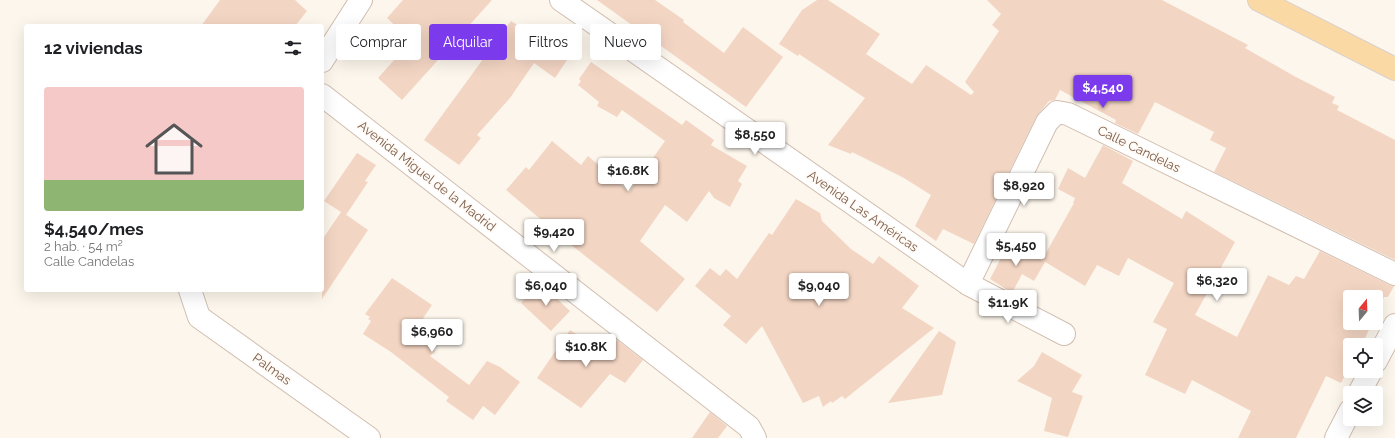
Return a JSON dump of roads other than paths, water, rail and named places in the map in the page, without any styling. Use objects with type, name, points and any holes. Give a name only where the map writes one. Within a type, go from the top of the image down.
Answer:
[{"type":"main road","points":[[1259,0],[1393,66]]},
{"type":"street","points":[[324,59],[361,0]]},
{"type":"street","name":"Avenida Las Américas","points":[[561,0],[968,284],[1064,334]]},
{"type":"street","name":"Avenida Miguel de la Madrid","points":[[324,97],[749,427],[755,438]]},
{"type":"street","name":"Calle Candelas","points":[[968,284],[1047,122],[1057,112],[1068,114],[1395,274]]},
{"type":"street","name":"Palmas","points":[[191,292],[199,316],[369,438]]},
{"type":"street","points":[[1383,348],[1395,325]]},
{"type":"street","points":[[1336,438],[1343,424]]}]
